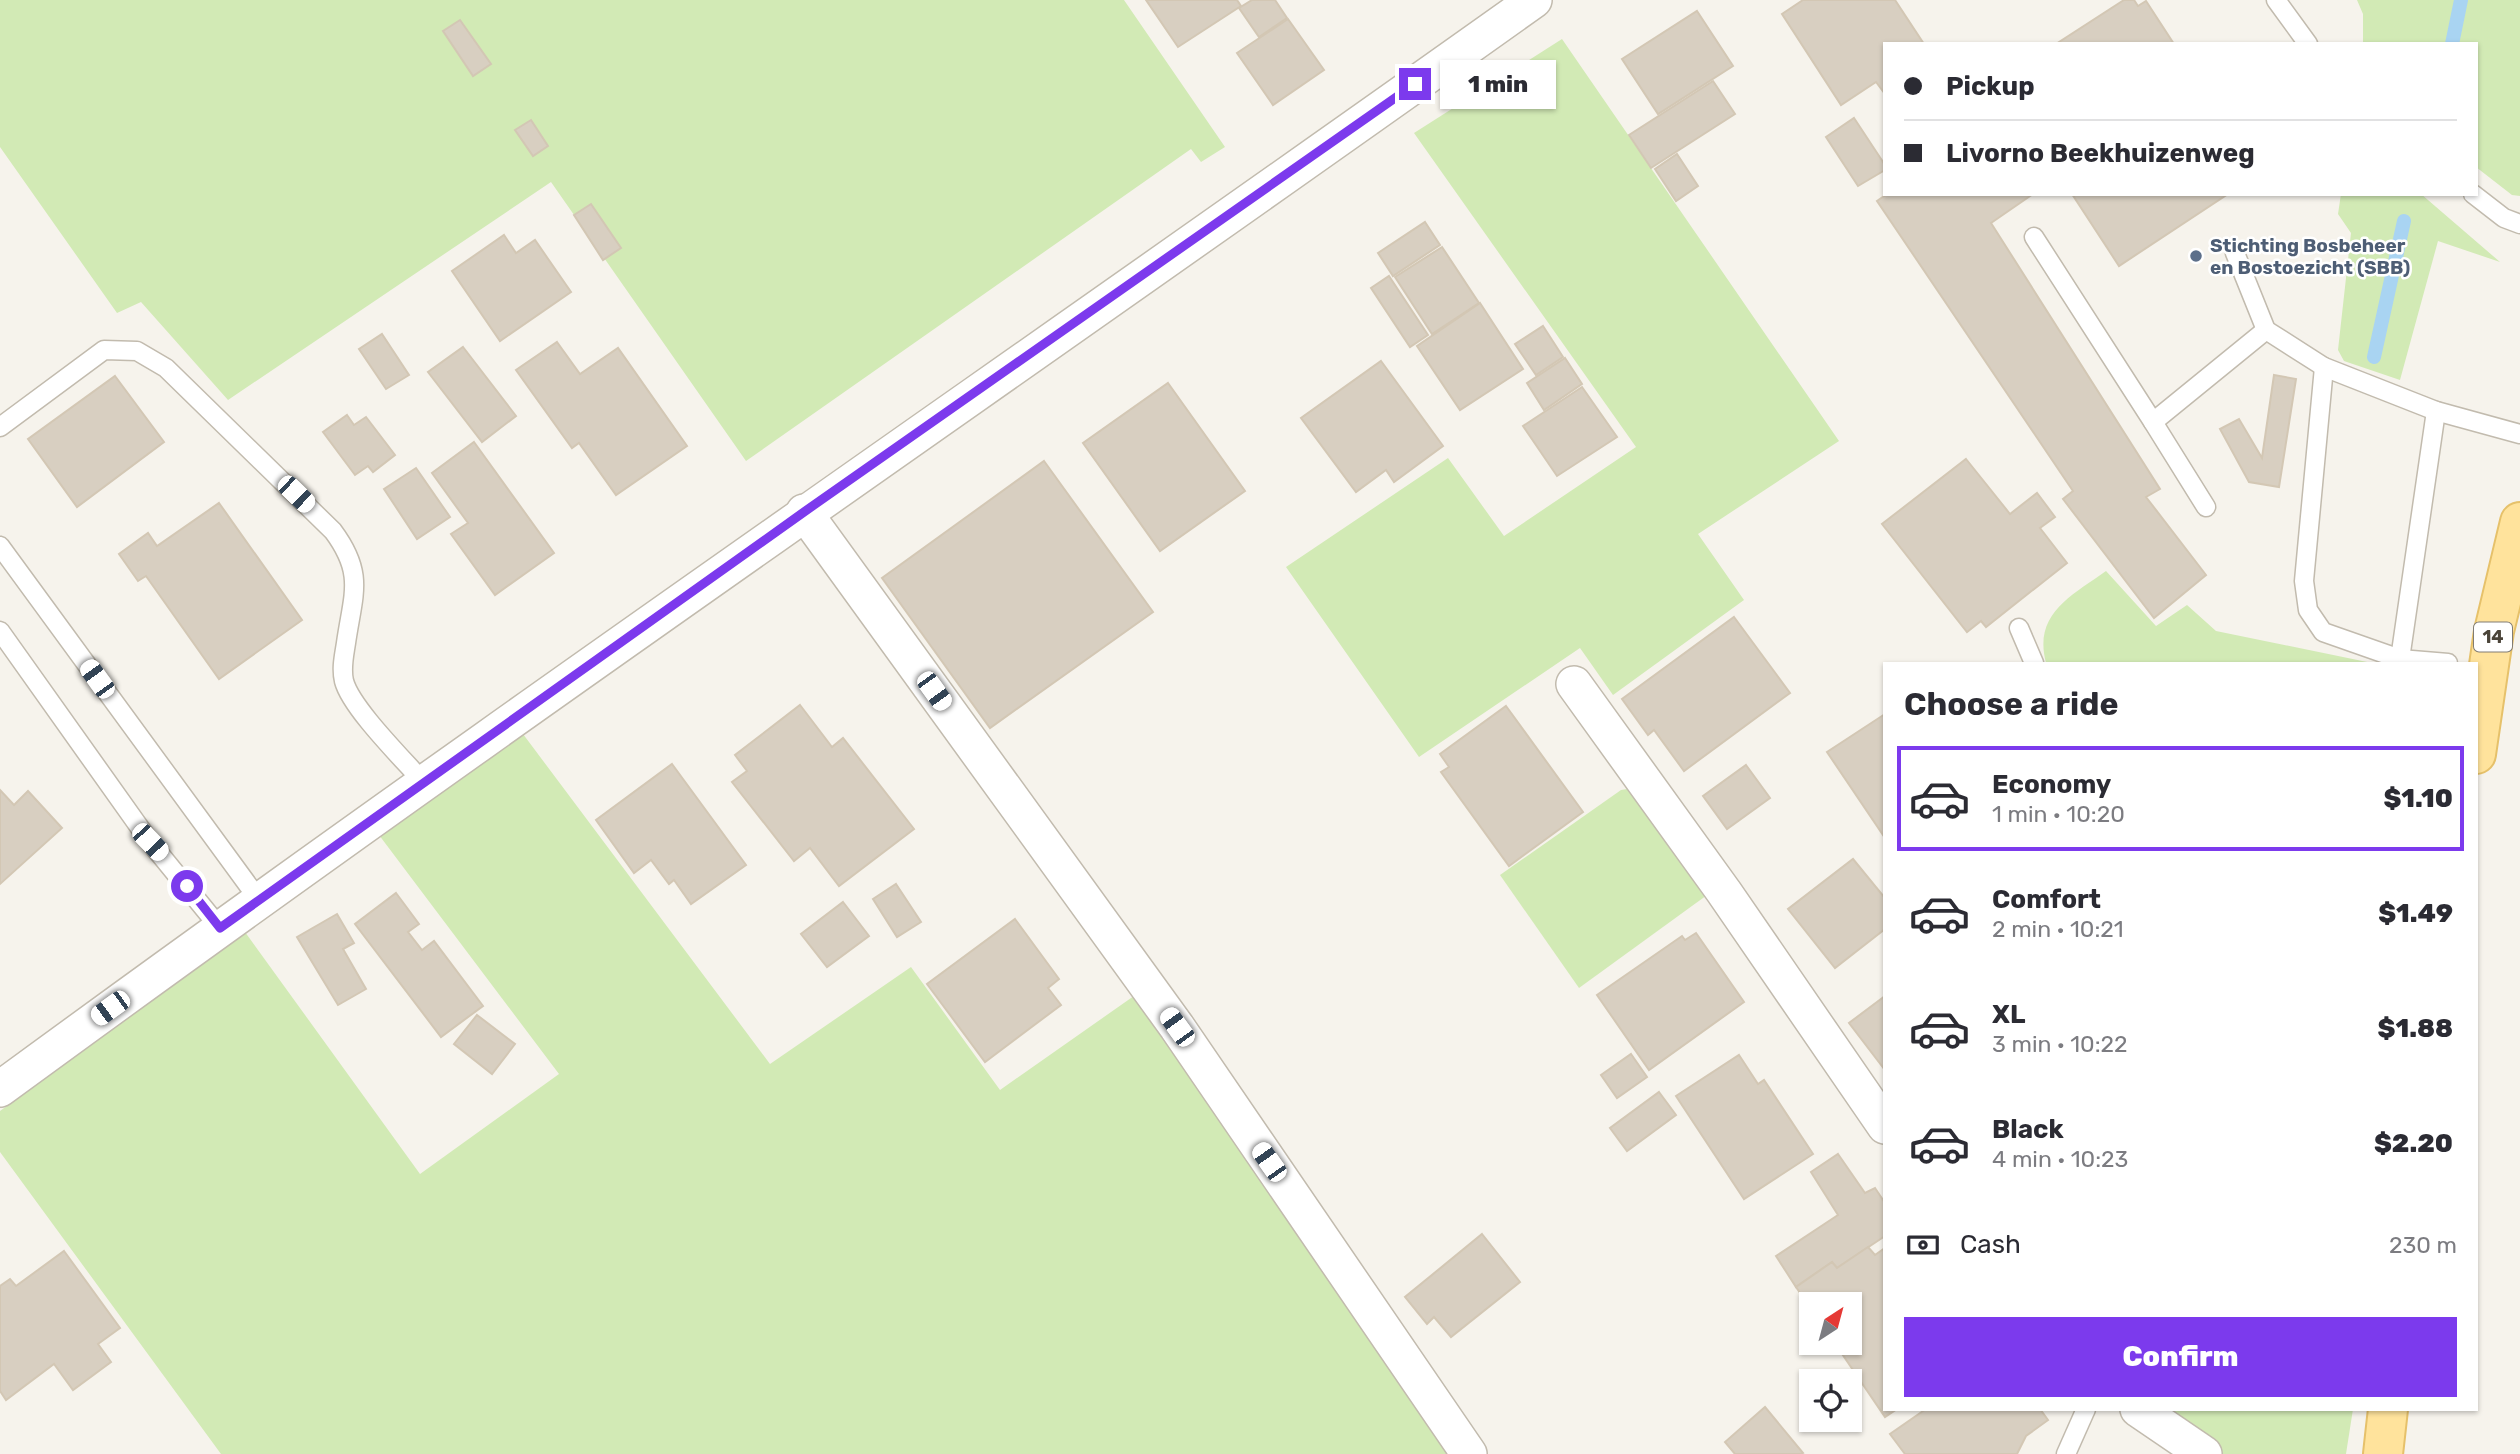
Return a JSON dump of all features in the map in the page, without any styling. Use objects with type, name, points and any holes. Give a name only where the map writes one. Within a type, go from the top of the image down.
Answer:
[{"type":"main road","name":"14","points":[[2478,725],[2482,667],[2494,631],[2520,522]]},
{"type":"main road","points":[[2383,1454],[2388,1411]]},
{"type":"street","points":[[0,1089],[259,900],[804,512],[1534,0]]},
{"type":"street","points":[[804,512],[1177,1027],[1469,1454]]},
{"type":"street","points":[[1574,684],[1724,892],[1883,1123]]},
{"type":"street","points":[[2141,1411],[2204,1454]]},
{"type":"lane","points":[[2276,0],[2307,42]]},
{"type":"lane","points":[[2476,196],[2504,218],[2520,224]]},
{"type":"lane","points":[[2034,237],[2206,507]]},
{"type":"lane","points":[[2235,253],[2266,330],[2324,367],[2436,411],[2520,434]]},
{"type":"lane","points":[[2153,422],[2266,330]]},
{"type":"lane","points":[[0,426],[104,350],[136,351],[166,368],[333,530],[348,551],[356,576],[342,663],[345,682],[354,701],[424,783]]},
{"type":"lane","points":[[2324,367],[2304,580],[2308,610],[2323,632],[2400,659],[2436,662]]},
{"type":"lane","points":[[2400,659],[2436,411]]},
{"type":"lane","points":[[0,546],[259,900]]},
{"type":"lane","points":[[2019,628],[2034,662]]},
{"type":"lane","points":[[0,631],[150,842],[220,928]]},
{"type":"lane","points":[[2066,1454],[2085,1411]]},
{"type":"green space","points":[[0,0],[1124,0],[1225,147],[1201,162],[1191,149],[746,461],[551,182],[228,400],[141,302],[117,313],[0,147]]},
{"type":"green space","points":[[2357,0],[2520,0],[2520,196],[2512,195],[2478,169],[2478,42],[2363,42],[2363,14]]},
{"type":"green space","points":[[1562,39],[1839,441],[1698,534],[1744,600],[1613,695],[1580,648],[1419,757],[1286,567],[1448,458],[1504,536],[1636,447],[1414,133]]},
{"type":"green space","points":[[2341,196],[2423,196],[2500,262],[2438,241],[2400,380],[2344,361],[2338,350],[2351,233],[2338,214]]},
{"type":"green space","points":[[2106,571],[2156,626],[2187,605],[2216,631],[2367,662],[2046,662],[2043,646],[2045,631],[2050,619],[2068,598]]},
{"type":"green space","points":[[523,734],[770,1064],[911,967],[1000,1090],[1141,991],[1458,1454],[221,1454],[0,1152],[0,1111],[245,932],[420,1174],[559,1074],[379,835]]},
{"type":"green space","points":[[1633,788],[1714,890],[1579,988],[1500,875],[1621,790]]},
{"type":"green space","points":[[2163,1411],[2353,1411],[2346,1454],[2223,1454]]},
{"type":"building","points":[[1146,0],[1237,0],[1241,6],[1178,47]]},
{"type":"building","points":[[1252,0],[1275,0],[1287,18],[1259,37],[1239,8]]},
{"type":"building","points":[[1803,0],[1895,0],[1923,42],[1883,42],[1883,91],[1876,82],[1841,105],[1782,14]]},
{"type":"building","points":[[2124,0],[2134,0],[2138,6],[2146,1],[2173,42],[2059,42]]},
{"type":"building","points":[[1697,11],[1733,66],[1658,114],[1622,59]]},
{"type":"building","points":[[1288,19],[1324,70],[1273,105],[1237,53]]},
{"type":"building","points":[[460,20],[491,64],[473,76],[443,31]]},
{"type":"building","points":[[1713,81],[1735,114],[1651,168],[1629,135]]},
{"type":"building","points":[[1854,118],[1883,162],[1883,171],[1858,186],[1826,137]]},
{"type":"building","points":[[531,120],[548,146],[533,156],[515,130]]},
{"type":"building","points":[[1677,154],[1698,186],[1676,201],[1655,169]]},
{"type":"building","points":[[1884,196],[2030,196],[1991,223],[2160,489],[2146,497],[2206,575],[2154,618],[2063,499],[2073,491],[1877,201]]},
{"type":"building","points":[[2073,196],[2225,196],[2119,266]]},
{"type":"building","points":[[591,204],[621,248],[603,260],[574,215]]},
{"type":"building","points":[[1425,222],[1440,245],[1393,276],[1378,253]]},
{"type":"building","points":[[504,235],[516,253],[535,240],[571,292],[500,341],[452,271]]},
{"type":"building","points":[[1442,247],[1479,303],[1432,334],[1395,277]]},
{"type":"building","points":[[1389,276],[1428,335],[1410,347],[1371,288]]},
{"type":"building","points":[[1480,303],[1523,369],[1460,410],[1417,346]]},
{"type":"building","points":[[1543,326],[1563,357],[1536,375],[1515,344]]},
{"type":"building","points":[[382,334],[409,375],[386,389],[359,349]]},
{"type":"building","points":[[557,342],[580,374],[618,348],[687,446],[616,495],[579,443],[572,448],[516,370]]},
{"type":"building","points":[[463,347],[516,416],[482,442],[428,372]]},
{"type":"building","points":[[1565,358],[1582,384],[1544,410],[1527,383]]},
{"type":"building","points":[[1381,361],[1443,446],[1394,482],[1386,470],[1356,492],[1301,418]]},
{"type":"building","points":[[2274,375],[2296,379],[2279,487],[2249,482],[2220,429],[2239,419],[2262,458]]},
{"type":"building","points":[[115,376],[164,442],[77,507],[28,439]]},
{"type":"building","points":[[1168,383],[1245,491],[1160,551],[1083,443]]},
{"type":"building","points":[[1582,387],[1617,437],[1557,476],[1523,426]]},
{"type":"building","points":[[347,415],[354,425],[366,417],[395,455],[373,472],[368,466],[355,475],[323,432]]},
{"type":"building","points":[[474,442],[554,553],[495,595],[451,534],[468,523],[432,473]]},
{"type":"building","points":[[1966,459],[2010,514],[2037,493],[2055,517],[2040,528],[2067,563],[1986,627],[1981,621],[1967,632],[1882,524]]},
{"type":"building","points":[[1044,461],[1153,612],[990,728],[882,578]]},
{"type":"building","points":[[416,468],[450,517],[417,539],[384,489]]},
{"type":"building","points":[[219,503],[302,620],[219,679],[146,576],[138,581],[119,554],[148,533],[157,546]]},
{"type":"building","points":[[1734,617],[1790,693],[1684,771],[1654,730],[1648,735],[1622,699]]},
{"type":"building","points":[[800,705],[832,747],[843,738],[914,829],[839,886],[810,848],[794,861],[732,782],[747,771],[735,755]]},
{"type":"building","points":[[1506,706],[1583,812],[1509,866],[1441,772],[1449,767],[1440,754]]},
{"type":"building","points":[[1883,715],[1883,835],[1827,752]]},
{"type":"building","points":[[672,764],[746,865],[691,904],[674,880],[669,884],[651,860],[634,873],[596,820]]},
{"type":"building","points":[[1746,765],[1770,798],[1727,829],[1703,796]]},
{"type":"building","points":[[0,790],[14,805],[28,791],[62,828],[0,884]]},
{"type":"building","points":[[1853,859],[1883,896],[1883,931],[1835,968],[1788,909]]},
{"type":"building","points":[[896,884],[921,922],[897,937],[873,899]]},
{"type":"building","points":[[396,893],[419,924],[408,932],[422,950],[434,941],[483,1006],[441,1037],[355,924]]},
{"type":"building","points":[[843,902],[869,936],[827,967],[801,934]]},
{"type":"building","points":[[337,914],[354,943],[343,949],[366,989],[338,1005],[297,937]]},
{"type":"building","points":[[1015,919],[1059,979],[1048,988],[1061,1005],[985,1062],[927,984]]},
{"type":"building","points":[[1696,933],[1744,1002],[1649,1070],[1597,995],[1682,936],[1685,940]]},
{"type":"building","points":[[1883,998],[1883,1067],[1849,1023]]},
{"type":"building","points":[[477,1015],[515,1044],[492,1074],[454,1044]]},
{"type":"building","points":[[1631,1054],[1647,1077],[1617,1098],[1601,1075]]},
{"type":"building","points":[[1739,1055],[1758,1084],[1764,1080],[1813,1154],[1744,1199],[1676,1096]]},
{"type":"building","points":[[1659,1092],[1676,1115],[1627,1151],[1610,1128]]},
{"type":"building","points":[[1838,1154],[1865,1193],[1875,1188],[1883,1200],[1883,1237],[1837,1268],[1832,1262],[1796,1287],[1776,1256],[1838,1215],[1811,1172]]},
{"type":"building","points":[[1482,1234],[1520,1282],[1451,1337],[1434,1317],[1427,1324],[1405,1297]]},
{"type":"building","points":[[1868,1247],[1875,1255],[1883,1249],[1883,1411],[1894,1411],[1885,1417],[1862,1383],[1862,1369],[1852,1369],[1843,1355],[1862,1355],[1862,1292],[1799,1292],[1796,1287],[1832,1262],[1837,1268]]},
{"type":"building","points":[[64,1251],[120,1328],[98,1344],[111,1362],[73,1390],[54,1364],[6,1400],[0,1391],[0,1286],[10,1279],[16,1286]]},
{"type":"building","points":[[1765,1407],[1803,1453],[1735,1454],[1725,1442]]},
{"type":"building","points":[[1923,1411],[2041,1411],[2048,1420],[2026,1436],[2017,1454],[1905,1454],[1890,1434]]},
{"type":"waterway","points":[[2452,42],[2461,0]]},
{"type":"waterway","points":[[2374,357],[2404,221]]},
{"type":"place","name":"Stichting Bosbeheer en Bostoezicht (SBB)","points":[[2196,256]]},
{"type":"route","points":[[187,886],[220,928],[804,512],[1415,84]]}]
